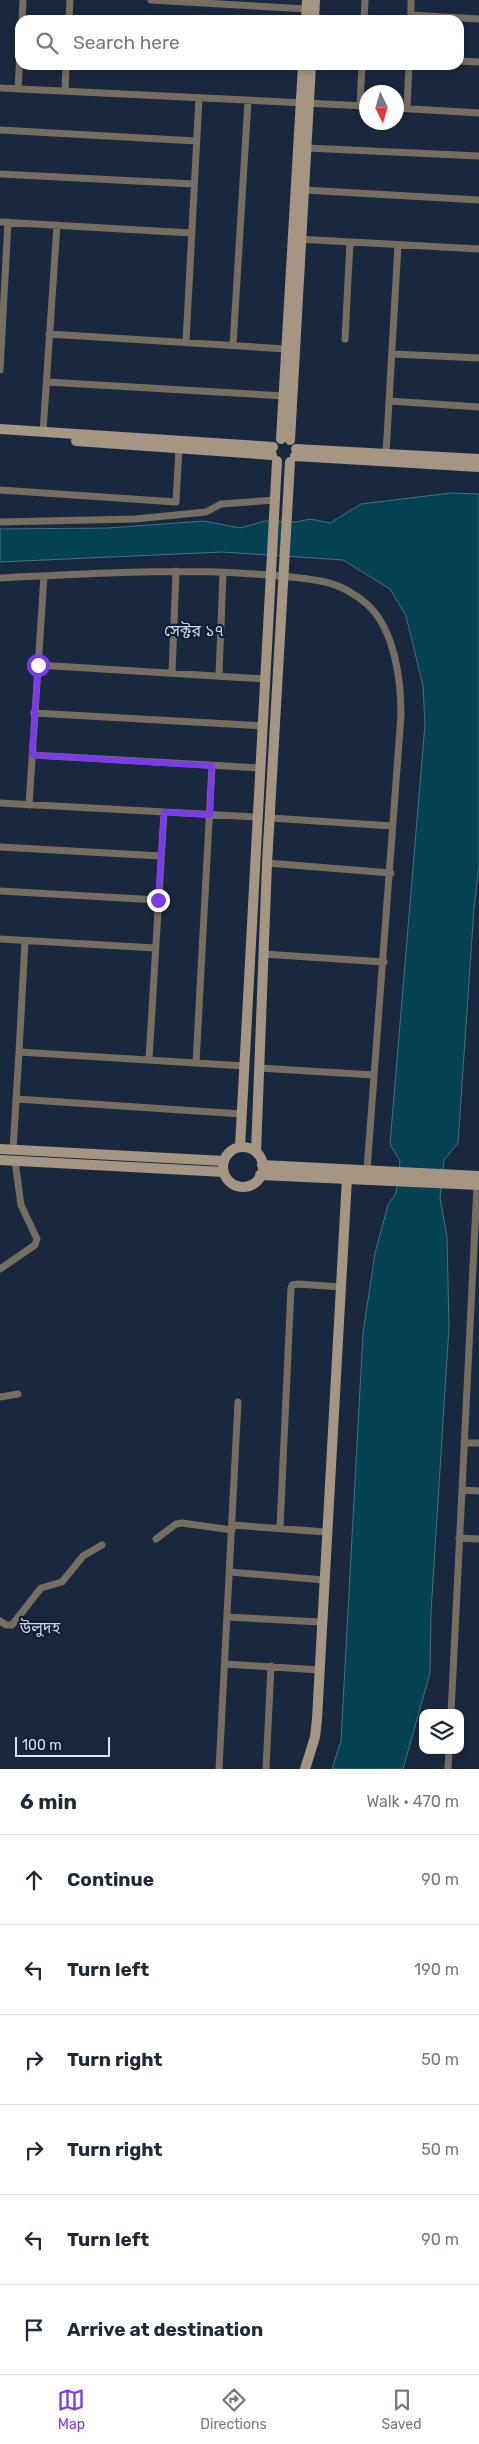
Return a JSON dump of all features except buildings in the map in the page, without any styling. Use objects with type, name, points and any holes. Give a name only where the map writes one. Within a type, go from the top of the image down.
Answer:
[{"type":"street","points":[[22,15],[23,0]]},
{"type":"street","points":[[69,15],[70,0]]},
{"type":"street","points":[[152,0],[307,4]]},
{"type":"street","points":[[314,15],[315,0]]},
{"type":"street","points":[[364,15],[365,0]]},
{"type":"street","points":[[411,0],[411,15]]},
{"type":"street","points":[[464,19],[479,19]]},
{"type":"street","points":[[464,61],[479,62]]},
{"type":"street","points":[[18,89],[19,70]]},
{"type":"street","points":[[65,91],[66,70]]},
{"type":"street","points":[[256,1152],[250,1148],[240,1147],[230,1152],[224,1161],[224,1172],[228,1180],[239,1186],[252,1184],[261,1170],[256,1152],[267,863],[287,502],[294,456],[286,440],[284,396],[286,349],[307,148],[303,70]]},
{"type":"street","points":[[240,1147],[275,500],[274,454],[286,440],[305,104],[310,70]]},
{"type":"street","points":[[362,70],[362,85]]},
{"type":"street","points":[[408,108],[409,70]]},
{"type":"street","points":[[0,88],[359,106]]},
{"type":"street","points":[[186,342],[199,98]]},
{"type":"street","points":[[233,345],[248,101]]},
{"type":"street","points":[[404,108],[479,112]]},
{"type":"street","points":[[0,130],[196,141]]},
{"type":"street","points":[[307,148],[479,156]]},
{"type":"street","points":[[0,174],[194,184]]},
{"type":"street","points":[[304,190],[479,200]]},
{"type":"street","points":[[0,222],[191,233]]},
{"type":"street","points":[[0,370],[8,222]]},
{"type":"street","points":[[43,432],[57,225]]},
{"type":"street","points":[[298,239],[479,249]]},
{"type":"street","points":[[344,339],[350,242]]},
{"type":"street","points":[[386,454],[398,245]]},
{"type":"street","points":[[49,334],[286,349]]},
{"type":"street","points":[[392,354],[479,358]]},
{"type":"street","points":[[47,382],[284,396]]},
{"type":"street","points":[[389,401],[479,406]]},
{"type":"street","points":[[0,429],[274,454],[284,463],[294,456],[386,454],[479,459]]},
{"type":"street","points":[[0,436],[274,454]]},
{"type":"street","points":[[0,490],[176,502],[179,448]]},
{"type":"street","points":[[294,456],[479,467]]},
{"type":"street","points":[[0,522],[135,519],[206,512],[221,504],[275,500]]},
{"type":"street","points":[[172,672],[176,571]]},
{"type":"street","points":[[0,578],[176,571],[283,574],[325,582],[343,588],[370,607],[382,625],[396,668],[401,703],[392,826],[391,873],[374,1075],[373,1174]]},
{"type":"street","points":[[219,675],[224,572]]},
{"type":"street","points":[[29,805],[44,576]]},
{"type":"street","points":[[38,665],[266,679]]},
{"type":"street","points":[[34,713],[263,726]]},
{"type":"street","points":[[32,755],[261,768]]},
{"type":"street","points":[[196,1062],[212,766]]},
{"type":"street","points":[[0,804],[258,817]]},
{"type":"street","points":[[149,1059],[164,812]]},
{"type":"street","points":[[270,818],[392,826]]},
{"type":"street","points":[[0,848],[161,856]]},
{"type":"street","points":[[267,863],[391,873]]},
{"type":"street","points":[[0,891],[158,900]]},
{"type":"street","points":[[0,939],[155,948]]},
{"type":"street","points":[[13,1150],[25,941]]},
{"type":"street","points":[[263,954],[384,962]]},
{"type":"street","points":[[19,1052],[244,1066]]},
{"type":"street","points":[[259,1068],[374,1075]]},
{"type":"street","points":[[16,1099],[242,1114]]},
{"type":"street","points":[[0,1149],[224,1161]]},
{"type":"street","points":[[0,1160],[224,1172]]},
{"type":"street","points":[[0,1268],[35,1245],[37,1239],[21,1205],[15,1161]]},
{"type":"street","points":[[261,1170],[347,1178],[373,1174]]},
{"type":"street","points":[[261,1170],[373,1174],[463,1179],[478,1182],[475,1282],[464,1443],[451,1709]]},
{"type":"street","points":[[304,1769],[315,1737],[347,1178]]},
{"type":"street","points":[[280,1528],[291,1288],[298,1284],[340,1288]]},
{"type":"street","points":[[0,1397],[18,1394]]},
{"type":"street","points":[[219,1769],[238,1402]]},
{"type":"street","points":[[464,1443],[479,1444]]},
{"type":"street","points":[[462,1490],[479,1491]]},
{"type":"street","points":[[156,1539],[176,1524],[182,1523],[326,1532]]},
{"type":"street","points":[[459,1538],[479,1540]]},
{"type":"street","points":[[1,1622],[9,1626],[12,1625],[41,1588],[62,1582],[83,1556],[102,1545]]},
{"type":"street","points":[[230,1572],[324,1580]]},
{"type":"street","points":[[227,1617],[321,1622]]},
{"type":"street","points":[[225,1664],[319,1670]]},
{"type":"street","points":[[266,1769],[271,1666]]},
{"type":"street","points":[[448,1769],[449,1754]]},
{"type":"water","points":[[451,493],[479,494],[479,866],[474,908],[458,1143],[444,1160],[440,1198],[447,1237],[449,1327],[431,1613],[430,1673],[403,1769],[332,1769],[341,1741],[363,1333],[375,1253],[388,1205],[396,1193],[400,1161],[390,1144],[425,724],[423,686],[406,616],[390,589],[343,560],[222,552],[0,562],[0,529],[108,528],[204,521],[240,528],[265,521],[296,522],[310,519],[330,523],[361,504]]},
{"type":"district","name":"সেক্টর ১৭","points":[[194,630]]},
{"type":"district","name":"উলুদহ","points":[[40,1627]]},
{"type":"route","points":[[38,665],[32,755],[212,766],[210,815],[164,812],[158,900]]}]
